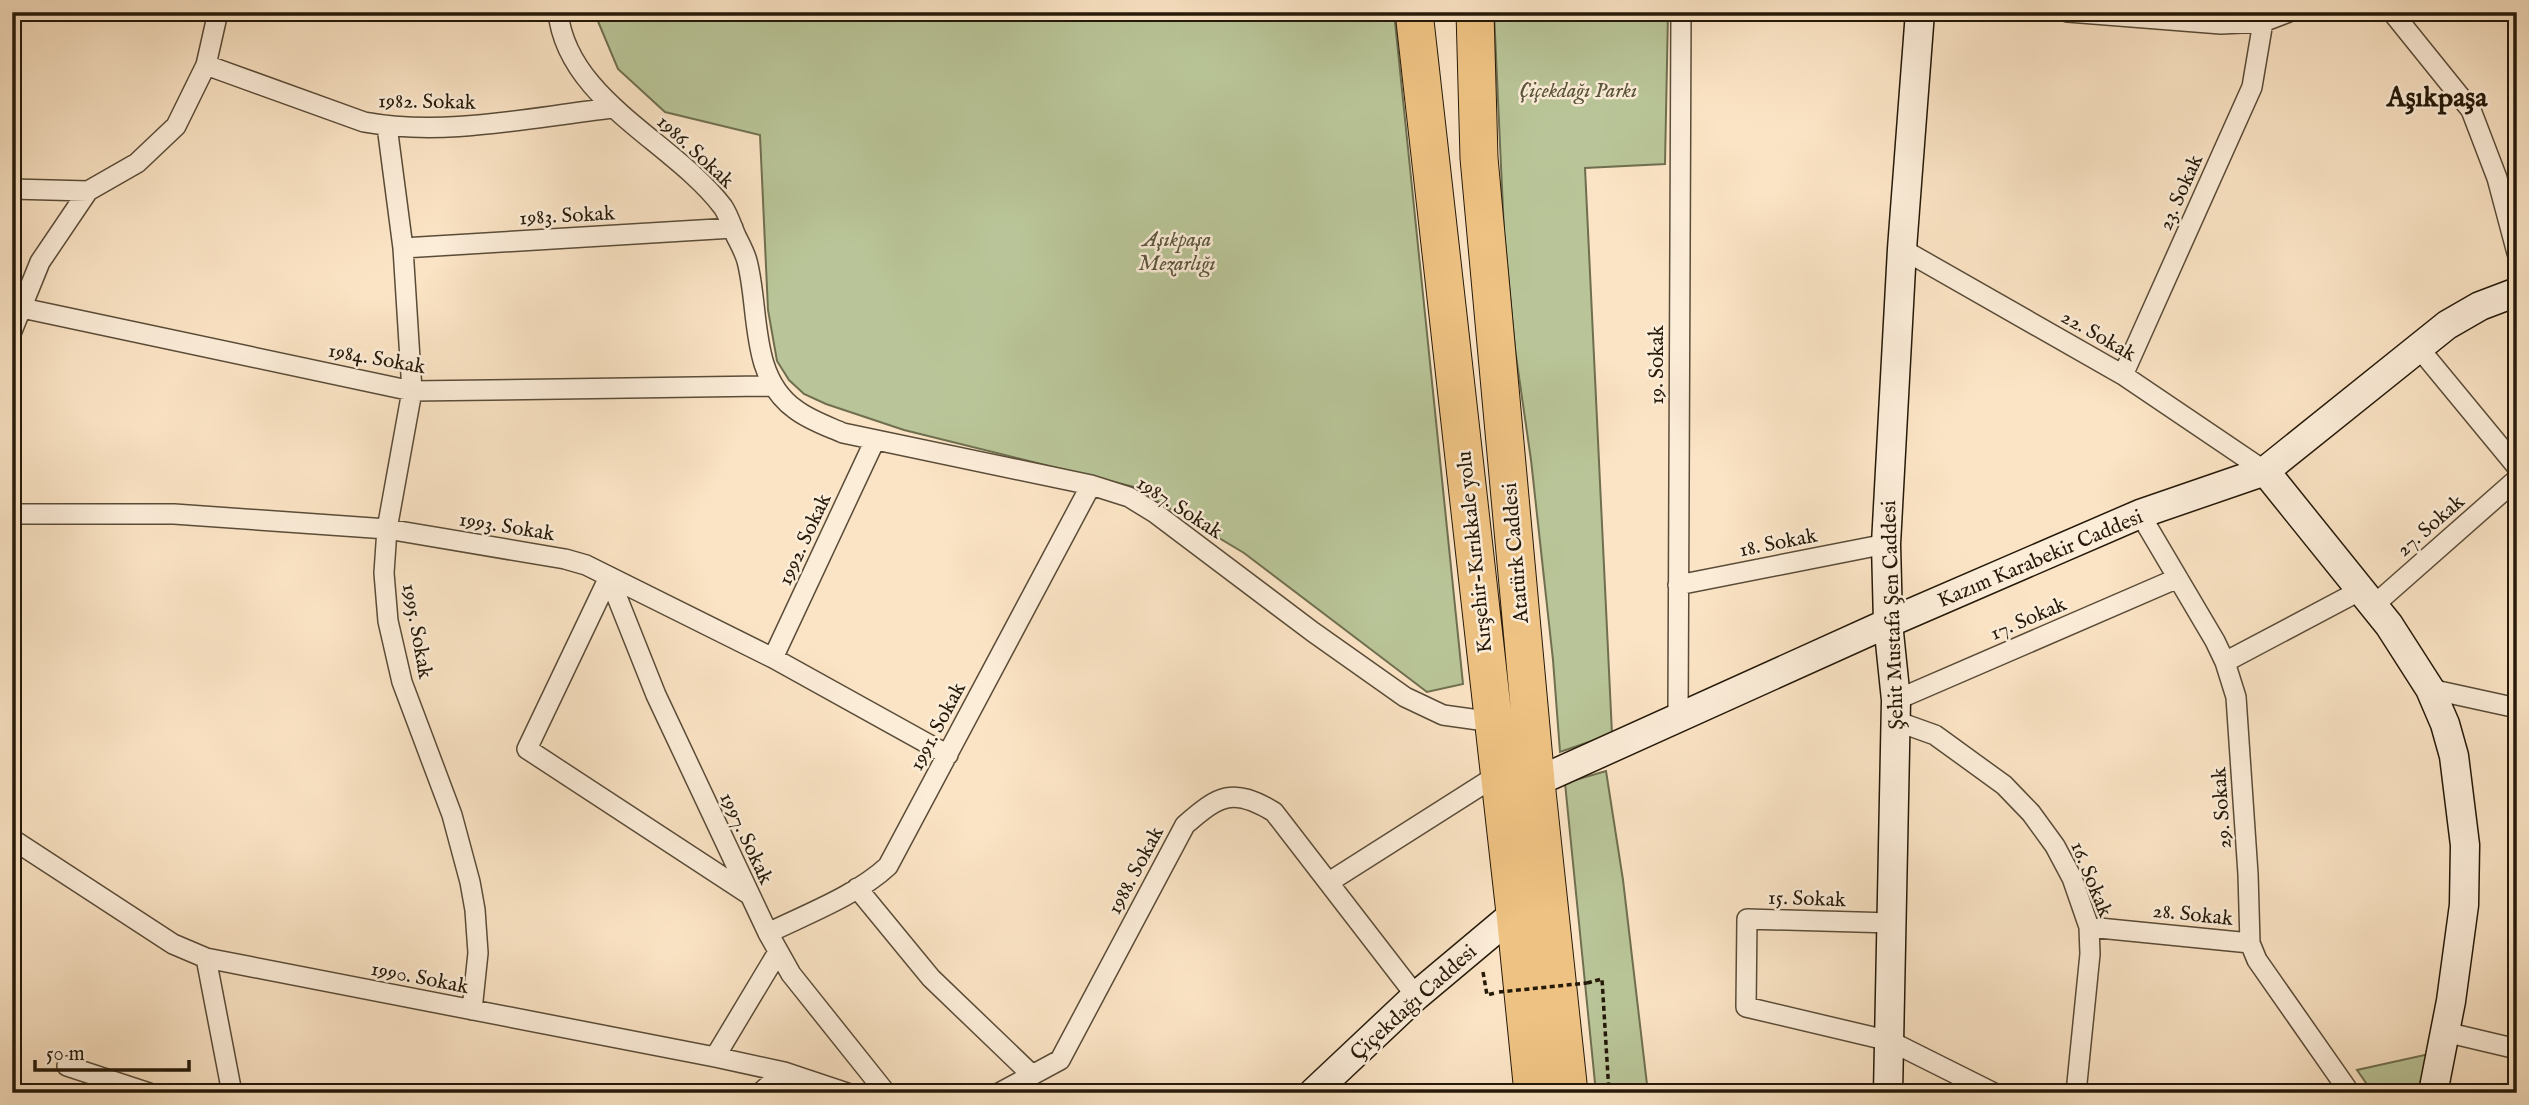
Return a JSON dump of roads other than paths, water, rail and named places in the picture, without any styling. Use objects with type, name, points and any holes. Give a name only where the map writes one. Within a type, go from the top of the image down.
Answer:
[{"type":"highway","name":"Kırşehir-Kırıkkale yolu","points":[[1414,12],[1533,1093]]},
{"type":"highway","name":"Atatürk Caddesi","points":[[1475,12],[1479,158],[1536,782],[1569,1093]]},
{"type":"street","points":[[12,331],[40,262],[88,191],[137,163],[176,126],[206,65],[218,12]]},
{"type":"street","name":"1986. Sokak","points":[[558,12],[559,32],[581,75],[614,108],[693,175],[724,209],[747,260],[759,340],[772,386]]},
{"type":"street","name":"19. Sokak","points":[[1678,717],[1681,12]]},
{"type":"street","name":"Şehit Mustafa Şen Caddesi","points":[[1888,1093],[1896,710],[1888,623],[1886,544],[1902,249],[1920,12]]},
{"type":"street","points":[[2068,12],[2221,24],[2289,12]]},
{"type":"street","points":[[2392,12],[2471,110],[2497,178],[2517,253]]},
{"type":"street","name":"23. Sokak","points":[[2123,375],[2252,87],[2266,17]]},
{"type":"street","name":"1982. Sokak","points":[[206,65],[364,122],[387,126],[468,127],[614,108]]},
{"type":"street","name":"1995. Sokak","points":[[387,126],[403,248],[412,391],[387,529],[384,573],[388,621],[402,682],[452,815],[475,910],[478,953],[472,1010]]},
{"type":"street","points":[[12,189],[88,191]]},
{"type":"street","name":"1983. Sokak","points":[[403,248],[733,228]]},
{"type":"street","name":"22. Sokak","points":[[1902,249],[2123,375],[2265,471]]},
{"type":"street","name":"Kazım Karabekir Caddesi","points":[[1536,782],[1888,623],[2140,514],[2265,471],[2447,325],[2480,306],[2517,292]]},
{"type":"street","name":"1984. Sokak","points":[[22,308],[412,391],[772,386]]},
{"type":"street","points":[[2418,347],[2517,467]]},
{"type":"street","name":"1987. Sokak","points":[[772,386],[794,408],[823,425],[875,440],[1091,485],[1129,497],[1155,513],[1313,632],[1405,697],[1443,715],[1493,722]]},
{"type":"street","name":"1992. Sokak","points":[[773,657],[875,440]]},
{"type":"street","points":[[2265,471],[2367,597],[2430,689],[2445,724],[2454,756],[2465,845],[2464,905],[2433,1093]]},
{"type":"street","name":"27. Sokak","points":[[2225,662],[2367,597],[2517,479]]},
{"type":"street","name":"1991. Sokak","points":[[768,933],[876,878],[888,866],[1091,485]]},
{"type":"street","name":"1993. Sokak","points":[[12,514],[174,514],[387,529],[565,559],[586,565],[773,657],[948,755]]},
{"type":"street","name":"29. Sokak","points":[[2140,514],[2225,662],[2236,697],[2250,943],[2257,960],[2350,1093]]},
{"type":"street","name":"18. Sokak","points":[[1678,585],[1886,544]]},
{"type":"street","points":[[609,577],[527,749],[748,894]]},
{"type":"street","name":"1997. Sokak","points":[[609,577],[656,695],[748,894],[778,952],[820,1013],[886,1093]]},
{"type":"street","name":"17. Sokak","points":[[1896,710],[2178,578]]},
{"type":"street","points":[[2430,689],[2517,708]]},
{"type":"street","name":"16. Sokak","points":[[1896,710],[2004,785],[2031,813],[2055,846],[2072,878],[2089,927],[2090,954],[2076,1093]]},
{"type":"street","points":[[1329,882],[1499,774]]},
{"type":"street","name":"1988. Sokak","points":[[999,1093],[1060,1060],[1185,825],[1205,807],[1228,796],[1252,799],[1273,812],[1416,996]]},
{"type":"street","name":"1990. Sokak","points":[[12,839],[173,944],[206,958],[715,1057],[784,1072],[847,1093]]},
{"type":"street","points":[[857,888],[931,978],[1031,1074]]},
{"type":"street","name":"Çiçekdağı Caddesi","points":[[1313,1093],[1416,996],[1515,913]]},
{"type":"street","name":"15. Sokak","points":[[1890,1041],[1746,1007],[1747,919],[1892,923]]},
{"type":"street","name":"28. Sokak","points":[[2089,927],[2250,943]]},
{"type":"street","points":[[715,1057],[778,952]]},
{"type":"street","points":[[206,958],[232,1093]]},
{"type":"street","points":[[2445,1032],[2517,1049]]},
{"type":"street","points":[[1890,1041],[1994,1093]]},
{"type":"street","points":[[67,1066],[149,1093]]},
{"type":"street","points":[[760,1093],[784,1072]]},
{"type":"district","name":"Aşıkpaşa","points":[[2437,96]]},
{"type":"park label","name":"Çiçekdağı Parkı","points":[[1578,90]]},
{"type":"park label","name":"Aşıkpaşa Mezarlığı","points":[[1177,251]]}]
